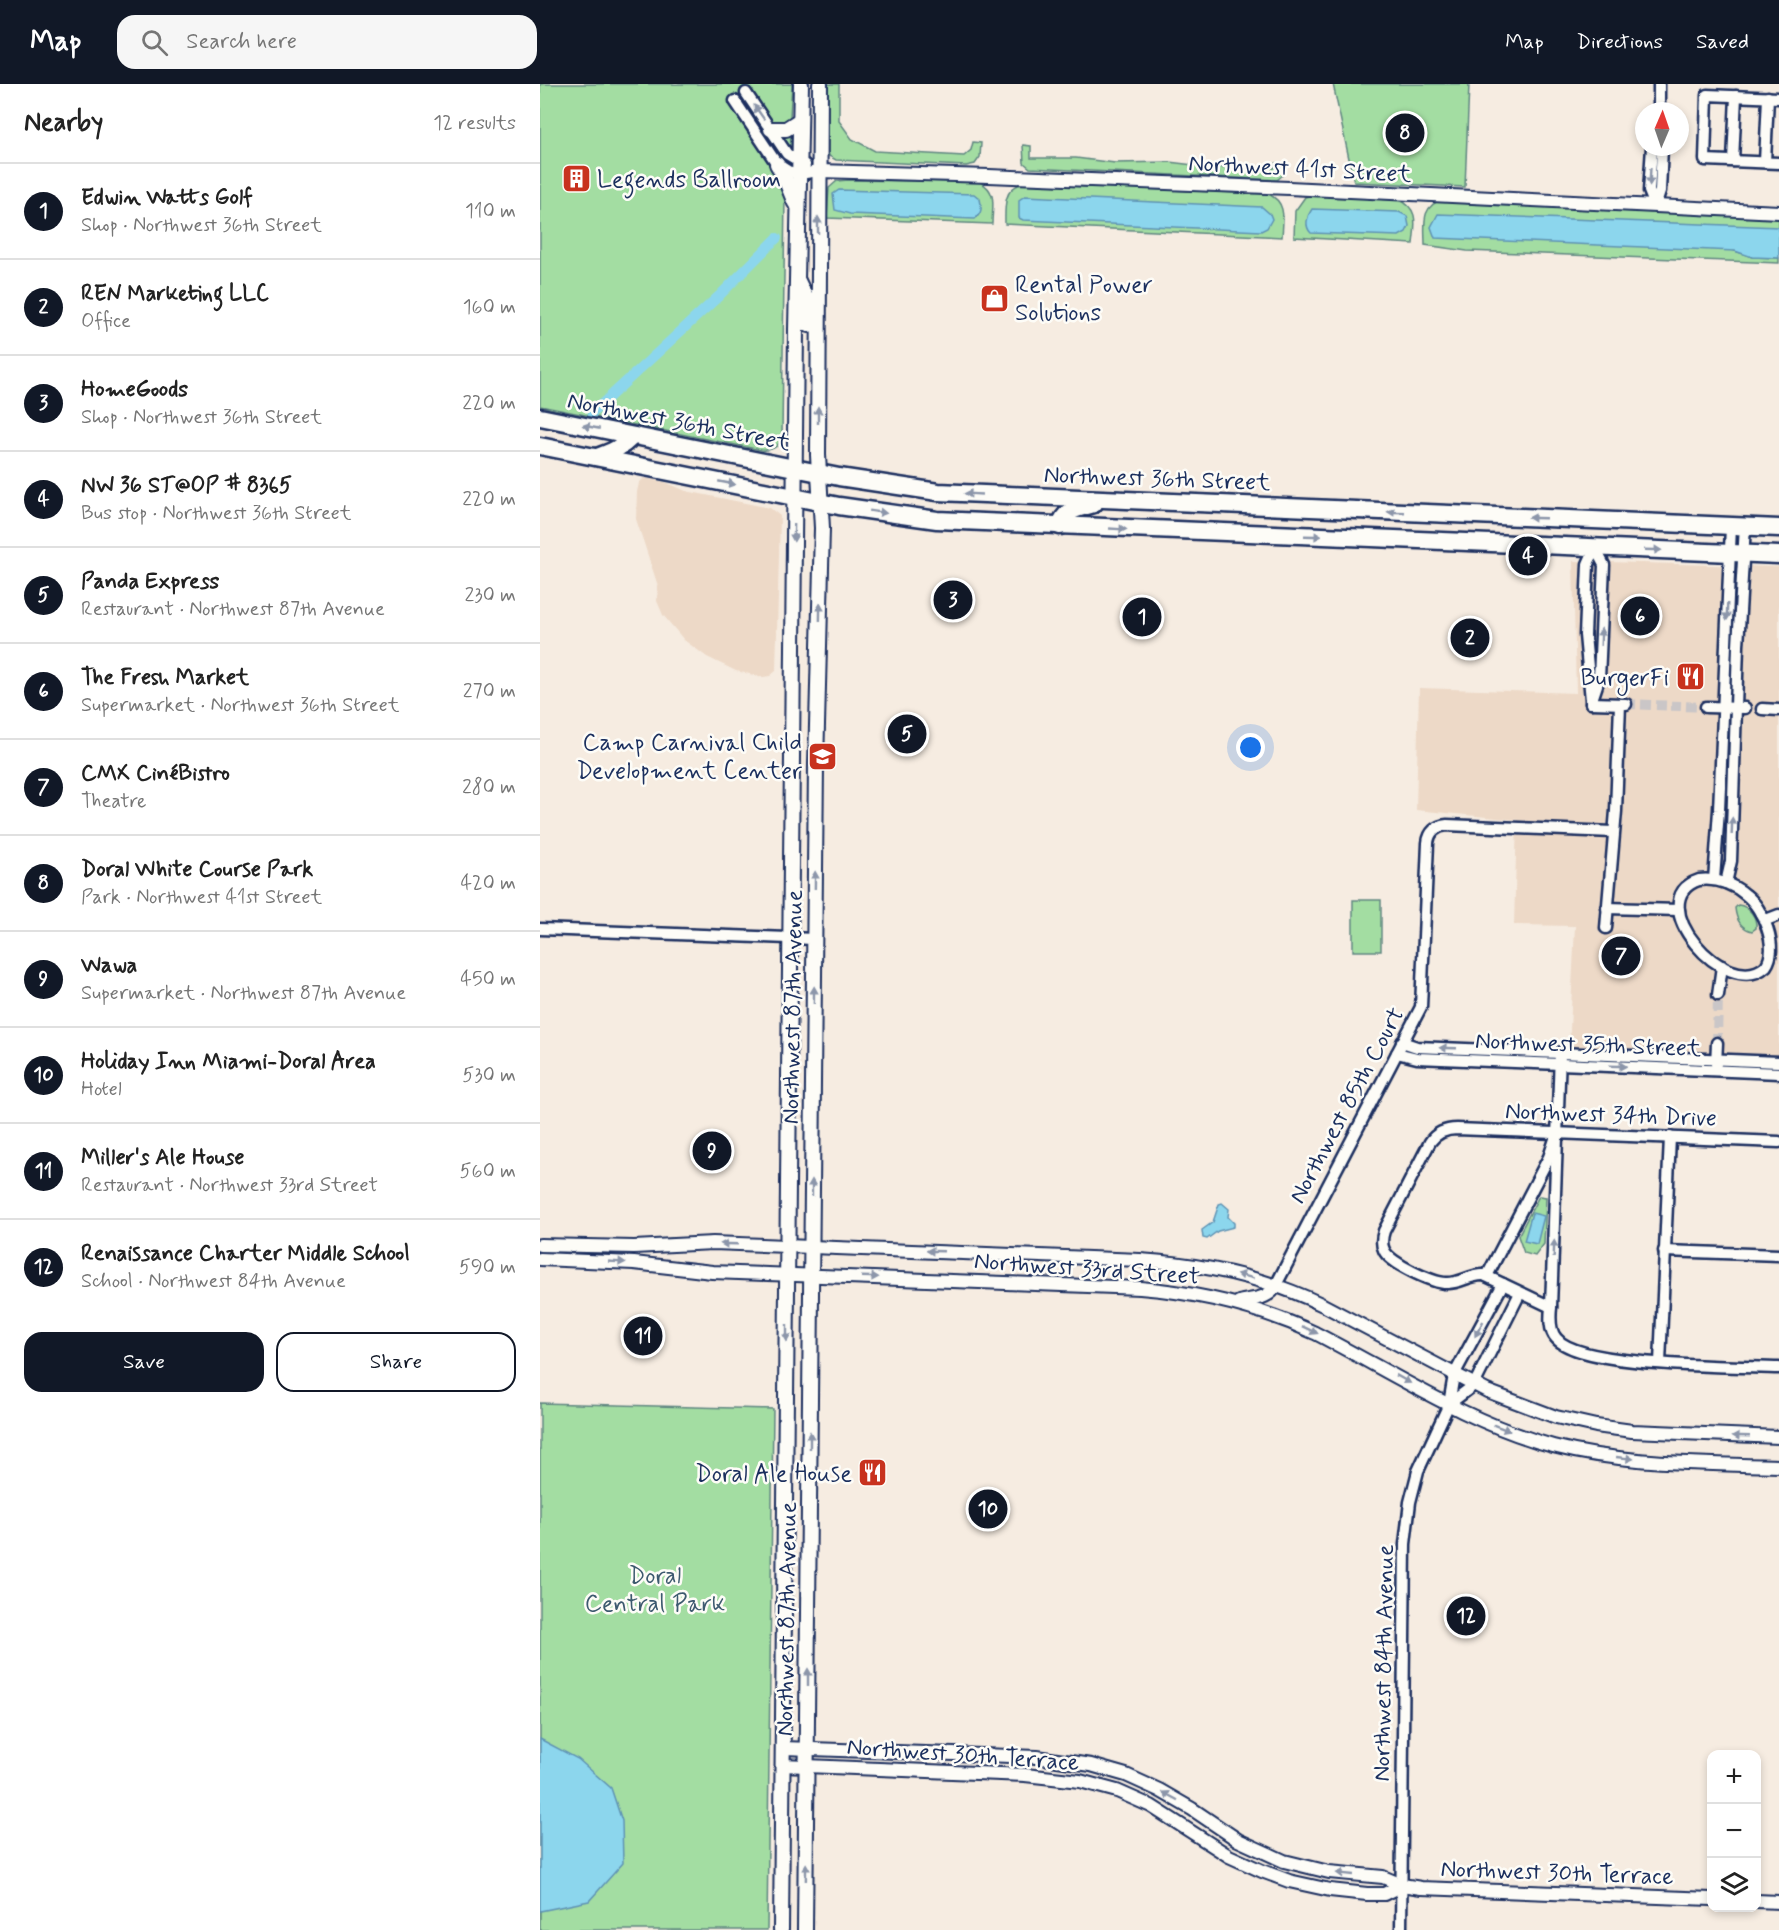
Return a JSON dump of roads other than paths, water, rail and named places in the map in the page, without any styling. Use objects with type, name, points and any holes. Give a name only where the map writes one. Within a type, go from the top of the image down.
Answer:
[{"type":"main road","name":"Northwest 87th Avenue","points":[[781,1930],[796,276],[801,84]]},
{"type":"main road","name":"Northwest 87th Avenue","points":[[805,1930],[816,789],[821,593],[818,341],[820,84]]},
{"type":"main road","points":[[771,129],[786,129],[800,120]]},
{"type":"main road","points":[[777,164],[797,210]]},
{"type":"main road","points":[[796,276],[809,304],[810,328],[818,341]]},
{"type":"main road","name":"Northwest 36th Street","points":[[540,417],[819,473],[938,492],[1779,528]]},
{"type":"main road","points":[[596,457],[622,447],[633,436]]},
{"type":"main road","points":[[623,462],[633,453],[669,443]]},
{"type":"main road","points":[[540,446],[820,502],[886,514],[938,520],[1779,555]]},
{"type":"main road","points":[[1060,526],[1067,513],[1106,500]]},
{"type":"main road","points":[[1421,541],[1423,513]]},
{"type":"main road","points":[[1595,520],[1595,548]]},
{"type":"main road","points":[[792,789],[816,789]]},
{"type":"main road","points":[[784,1546],[809,1547]]},
{"type":"street","points":[[1658,102],[1659,84]]},
{"type":"street","points":[[1752,84],[1752,97]]},
{"type":"street","name":"Northwest 41st Street","points":[[746,93],[799,168]]},
{"type":"street","points":[[1765,162],[1773,98],[1707,95],[1705,160],[1779,163]]},
{"type":"street","points":[[1733,161],[1736,96]]},
{"type":"street","points":[[735,101],[777,164]]},
{"type":"street","points":[[1651,156],[1649,190],[1655,207]]},
{"type":"street","points":[[1655,207],[1660,191],[1662,156]]},
{"type":"street","name":"Northwest 41st Street","points":[[777,164],[788,171],[799,168],[819,171],[1278,188],[1779,212]]},
{"type":"street","points":[[1714,880],[1723,708],[1738,526]]},
{"type":"street","points":[[1591,703],[1585,635],[1588,564],[1595,548]]},
{"type":"street","points":[[1591,703],[1599,679],[1604,565],[1595,548]]},
{"type":"street","points":[[1726,883],[1731,861],[1741,708],[1736,554]]},
{"type":"street","points":[[1586,612],[1602,612]]},
{"type":"street","points":[[1591,703],[1623,704],[1606,928]]},
{"type":"street","points":[[1706,706],[1741,708]]},
{"type":"street","points":[[1762,709],[1779,710]]},
{"type":"street","name":"Northwest 85th Court","points":[[1276,1285],[1421,1007],[1428,843],[1433,830],[1447,825],[1613,832]]},
{"type":"street","points":[[1699,880],[1726,883],[1748,896],[1766,920],[1774,940],[1773,953],[1767,965],[1759,971],[1738,972],[1709,959],[1692,941],[1683,924],[1679,910],[1681,895],[1686,887],[1699,880]]},
{"type":"street","points":[[1607,908],[1679,910]]},
{"type":"street","points":[[1766,920],[1779,915]]},
{"type":"street","points":[[540,929],[815,939]]},
{"type":"street","points":[[1718,995],[1722,966]]},
{"type":"street","points":[[1716,1065],[1717,1043]]},
{"type":"street","name":"Northwest 35th Street","points":[[1400,1048],[1417,1047],[1560,1058],[1716,1065],[1779,1073]]},
{"type":"street","points":[[1560,1058],[1551,1307],[1552,1332],[1556,1339],[1584,1353],[1609,1358],[1660,1363],[1779,1368]]},
{"type":"street","name":"Northwest 35th Street","points":[[1716,1065],[1779,1062]]},
{"type":"street","name":"Northwest 34th Drive","points":[[1487,1276],[1474,1275],[1449,1283],[1431,1281],[1392,1260],[1384,1250],[1382,1241],[1384,1231],[1430,1142],[1442,1131],[1457,1129],[1779,1142]]},
{"type":"street","points":[[1551,1307],[1487,1276],[1549,1157],[1557,1134]]},
{"type":"street","points":[[1660,1363],[1670,1137]]},
{"type":"street","name":"Northwest 33rd Street","points":[[540,1245],[625,1247],[705,1243],[1149,1261],[1214,1269],[1276,1285],[1323,1305],[1474,1385],[1556,1417],[1596,1426],[1653,1432],[1779,1437]]},
{"type":"street","points":[[1664,1251],[1779,1255]]},
{"type":"street","name":"Northwest 33rd Street","points":[[540,1259],[634,1263],[712,1272],[1140,1288],[1191,1293],[1263,1311],[1315,1333],[1449,1404],[1511,1432],[1545,1443],[1581,1452],[1630,1459],[1779,1466]]},
{"type":"street","name":"Northwest 84th Avenue","points":[[1401,1930],[1406,1525],[1418,1471],[1449,1404],[1454,1375],[1503,1284]]},
{"type":"street","points":[[1235,1303],[1265,1296],[1273,1291],[1276,1285]]},
{"type":"street","name":"Northwest 84th Avenue","points":[[1449,1404],[1474,1385],[1520,1293]]},
{"type":"street","name":"Northwest 30th Terrace","points":[[783,1748],[1056,1759],[1100,1767],[1134,1778],[1176,1799],[1238,1840],[1276,1857],[1302,1866],[1338,1874],[1383,1877],[1402,1885],[1421,1888],[1707,1899]]},
{"type":"street","points":[[932,1753],[932,1771]]},
{"type":"street","name":"Northwest 30th Terrace","points":[[782,1766],[1043,1776],[1098,1785],[1159,1810],[1229,1856],[1270,1874],[1322,1889],[1384,1894],[1402,1885]]},
{"type":"street","points":[[1229,1856],[1238,1840]]},
{"type":"street","points":[[1761,1901],[1779,1902]]},
{"type":"water","points":[[839,190],[974,194],[980,199],[981,210],[975,219],[850,214],[835,210],[833,194]]},
{"type":"water","points":[[1025,196],[1262,207],[1272,219],[1267,228],[1261,231],[1023,220],[1019,218],[1019,200]]},
{"type":"water","points":[[1312,209],[1399,212],[1407,216],[1409,226],[1406,232],[1399,236],[1311,233],[1307,221]]},
{"type":"water","points":[[1438,214],[1779,227],[1779,258],[1752,257],[1735,251],[1435,238],[1431,227]]},
{"type":"water","points":[[1222,1203],[1229,1209],[1228,1217],[1234,1223],[1234,1227],[1218,1231],[1207,1239],[1203,1238],[1202,1230],[1213,1222],[1219,1204]]},
{"type":"water","points":[[1532,1213],[1544,1216],[1537,1244],[1524,1241]]},
{"type":"water","points":[[540,1739],[578,1759],[611,1788],[622,1821],[623,1863],[589,1901],[540,1911]]},
{"type":"waterway","points":[[592,413],[719,296],[777,238]]},
{"type":"tunnel","points":[[1626,704],[1706,707]]},
{"type":"tunnel","points":[[1717,1043],[1718,995]]},
{"type":"place","name":"Doral White Course Park","points":[[1405,133]]},
{"type":"place","name":"Legends Ballroom","points":[[576,179]]},
{"type":"place","name":"Rental Power Solutions","points":[[994,298]]},
{"type":"place","name":"NW 36 ST@OP # 8365","points":[[1528,556]]},
{"type":"place","name":"HomeGoods","points":[[953,600]]},
{"type":"place","name":"The Fresh Market","points":[[1640,616]]},
{"type":"place","name":"Edwin Watts Golf","points":[[1142,617]]},
{"type":"place","name":"REN Marketing LLC","points":[[1470,638]]},
{"type":"place","name":"BurgerFi","points":[[1690,677]]},
{"type":"place","name":"Panda Express","points":[[907,734]]},
{"type":"place","name":"Camp Carnival Child Development Center","points":[[823,756]]},
{"type":"place","name":"CMX CinéBistro","points":[[1621,956]]},
{"type":"place","name":"Wawa","points":[[712,1151]]},
{"type":"place","name":"Miller's Ale House","points":[[643,1336]]},
{"type":"place","name":"Doral Ale House","points":[[873,1473]]},
{"type":"place","name":"Holiday Inn Miami-Doral Area","points":[[988,1509]]},
{"type":"place","name":"Renaissance Charter Middle School","points":[[1466,1616]]},
{"type":"park label","name":"Doral Central Park","points":[[655,1589]]}]
